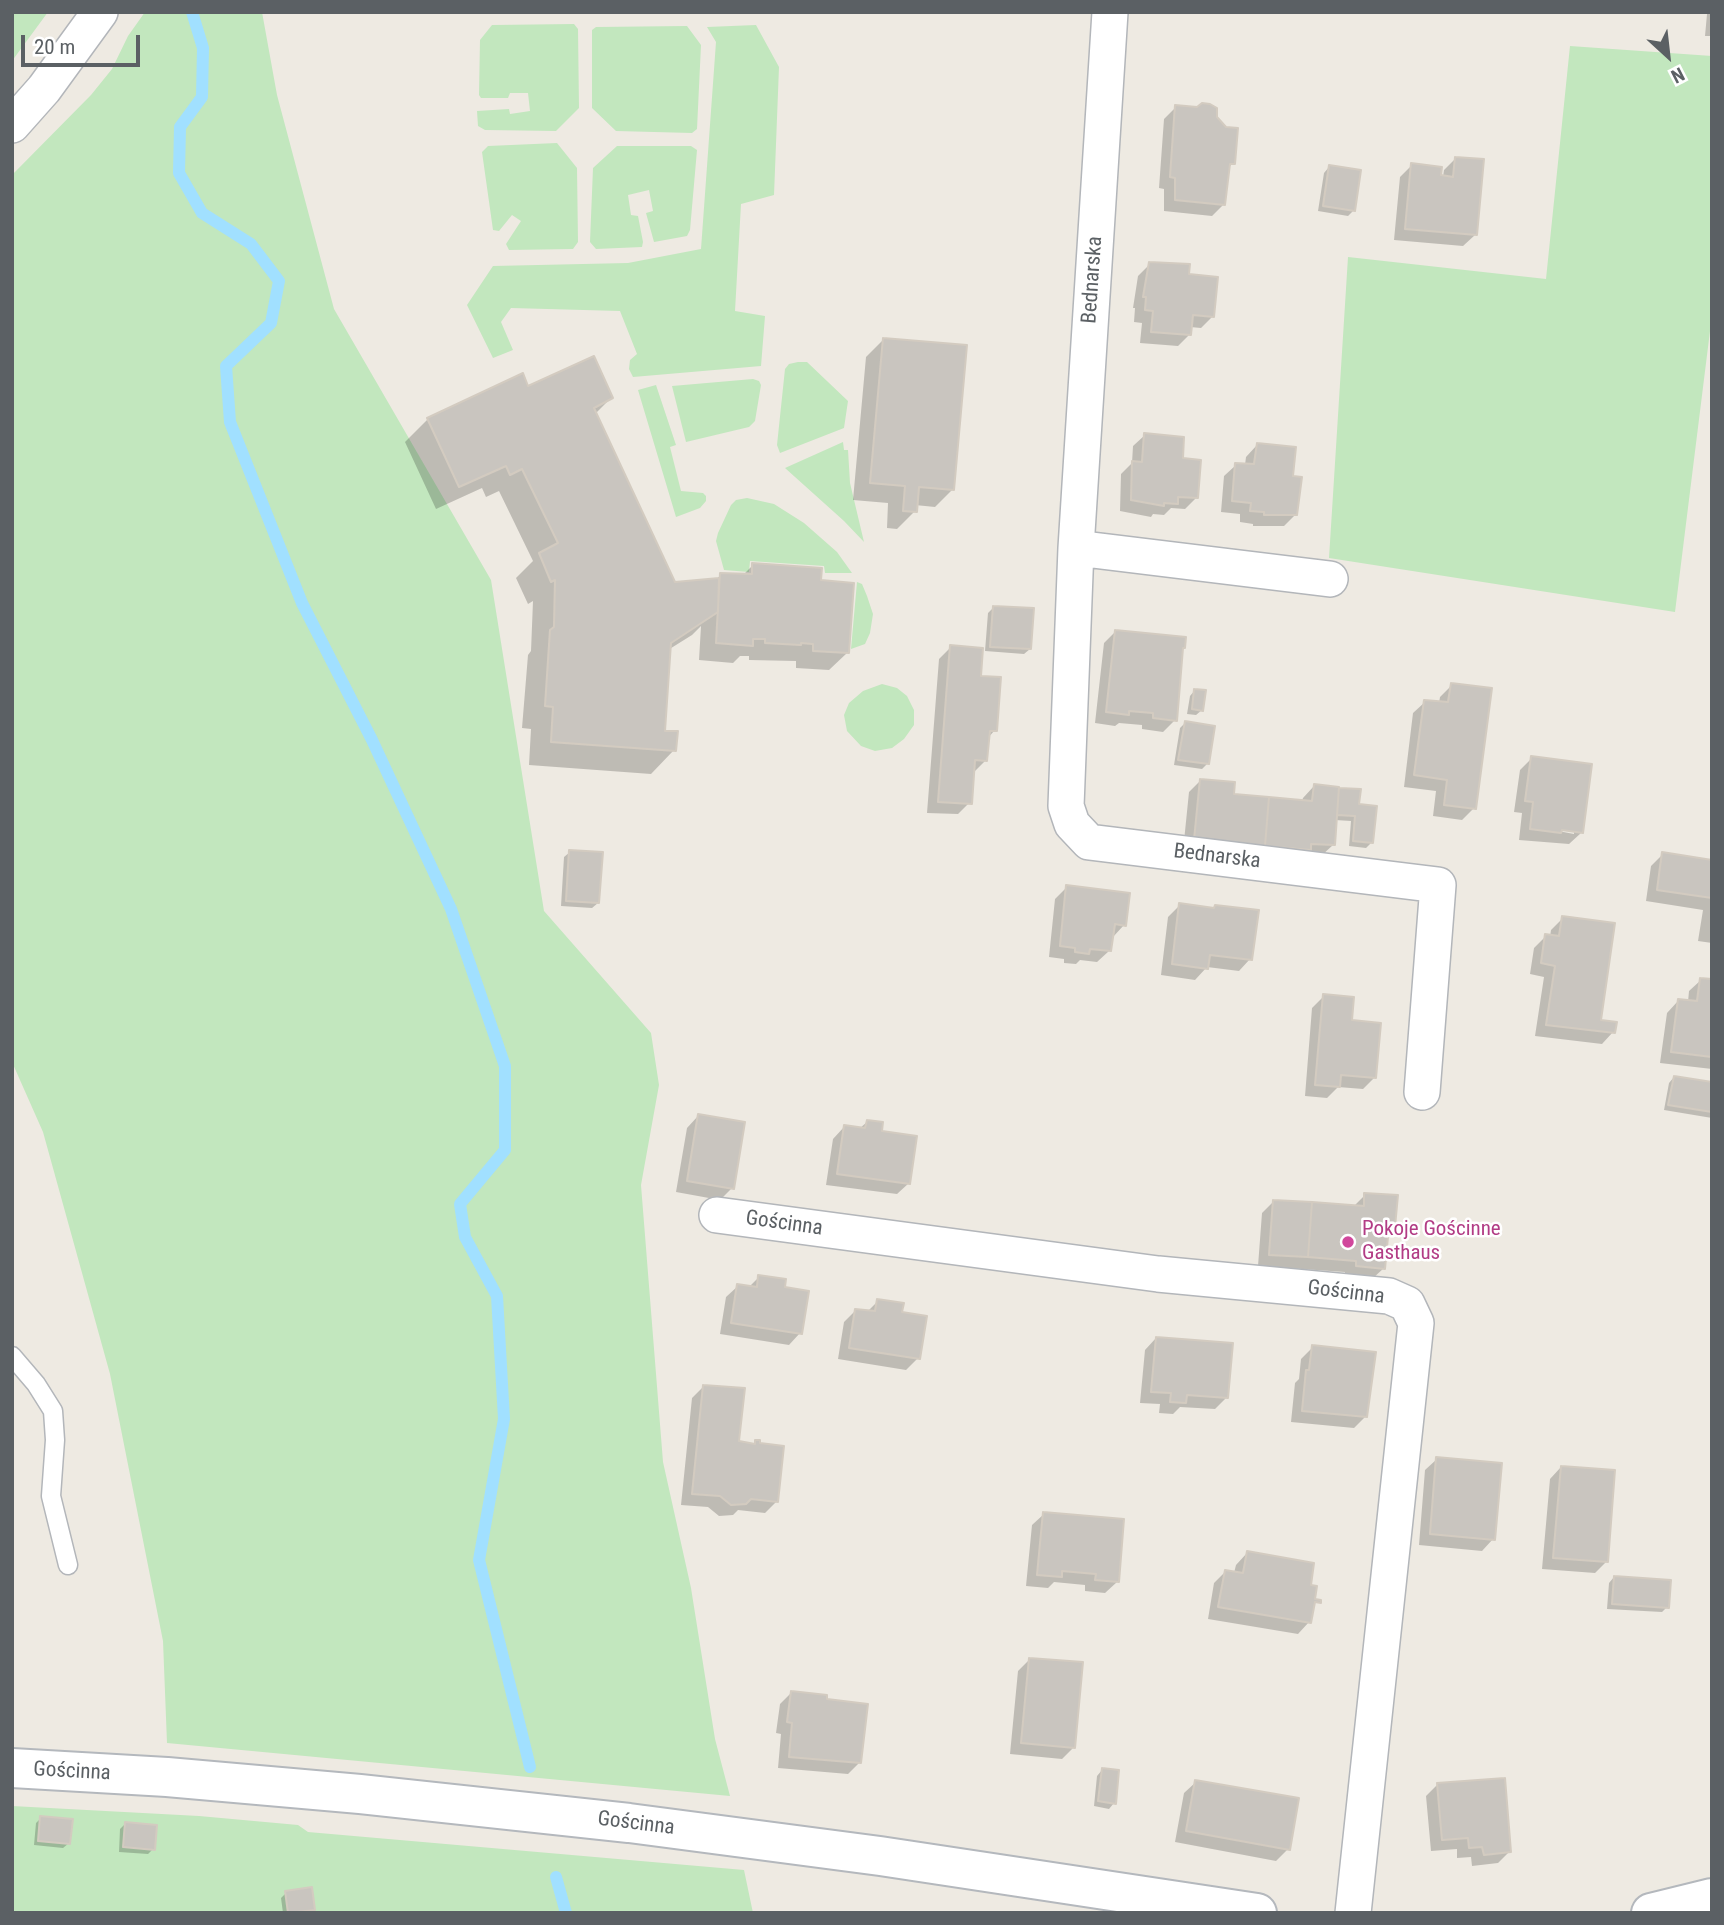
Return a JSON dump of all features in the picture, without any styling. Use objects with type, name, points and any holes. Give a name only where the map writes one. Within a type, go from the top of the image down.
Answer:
[{"type":"street","points":[[12,125],[44,89],[100,12]]},
{"type":"street","name":"Bednarska","points":[[1110,12],[1076,548],[1066,806],[1072,824],[1089,842],[1438,885],[1422,1092]]},
{"type":"street","points":[[1076,548],[1330,579]]},
{"type":"street","name":"Gościnna","points":[[717,1215],[1158,1274],[1389,1296],[1407,1304],[1416,1323],[1353,1913]]},
{"type":"street","name":"Gościnna","points":[[12,1768],[167,1777],[305,1789],[629,1823],[880,1856],[1257,1913]]},
{"type":"street","points":[[1651,1913],[1712,1898]]},
{"type":"lane","points":[[12,1356],[36,1384],[52,1411],[55,1440],[51,1496],[68,1565]]},
{"type":"green space","points":[[12,12],[48,12],[12,61]]},
{"type":"green space","points":[[145,12],[262,12],[277,95],[334,309],[491,580],[544,911],[651,1033],[659,1085],[641,1185],[663,1462],[691,1588],[715,1739],[730,1796],[167,1743],[163,1641],[110,1374],[43,1132],[12,1062],[12,175],[91,95],[112,69],[128,36]]},
{"type":"green space","points":[[574,24],[578,29],[579,108],[556,131],[485,130],[478,126],[477,111],[509,109],[510,114],[530,111],[528,93],[510,93],[508,98],[481,98],[479,95],[480,40],[492,25]]},
{"type":"green space","points":[[756,25],[779,67],[774,195],[741,204],[735,311],[765,316],[761,366],[633,377],[629,369],[630,360],[637,354],[620,311],[511,308],[501,322],[513,350],[493,358],[467,305],[493,266],[628,263],[701,249],[716,42],[707,27]]},
{"type":"green space","points":[[687,26],[701,45],[697,129],[692,133],[616,131],[592,108],[592,30],[596,27]]},
{"type":"green space","points":[[1570,46],[1712,56],[1712,315],[1675,612],[1329,558],[1348,257],[1546,279]]},
{"type":"green space","points":[[557,143],[577,168],[578,242],[573,249],[509,250],[506,244],[521,221],[512,215],[499,231],[493,230],[482,152],[488,146]]},
{"type":"green space","points":[[617,146],[691,146],[697,150],[690,230],[687,236],[654,242],[646,213],[653,211],[649,190],[628,195],[631,215],[638,216],[642,247],[596,249],[590,242],[593,168]]},
{"type":"green space","points":[[807,362],[848,401],[844,428],[780,453],[777,445],[785,369],[789,364]]},
{"type":"green space","points":[[753,379],[761,385],[755,421],[749,427],[686,442],[672,386]]},
{"type":"green space","points":[[656,385],[676,445],[670,447],[681,491],[703,493],[706,496],[706,501],[700,508],[676,517],[638,390]]},
{"type":"green space","points":[[843,442],[844,450],[848,450],[850,483],[864,542],[785,468]]},
{"type":"green space","points":[[747,498],[774,504],[804,523],[837,552],[852,573],[825,573],[824,566],[750,561],[749,572],[724,570],[716,541],[718,533],[731,505],[736,500]]},
{"type":"green space","points":[[857,582],[862,584],[873,614],[865,644],[851,649]]},
{"type":"green space","points":[[882,684],[897,688],[907,696],[914,710],[914,725],[904,739],[892,748],[875,751],[861,746],[847,731],[844,715],[849,703],[863,691]]},
{"type":"green space","points":[[12,1806],[199,1816],[298,1825],[308,1832],[744,1870],[753,1913],[12,1913]]},
{"type":"building","points":[[1202,103],[1217,108],[1217,117],[1226,127],[1238,128],[1235,164],[1230,164],[1225,205],[1175,200],[1175,178],[1170,177],[1175,105],[1197,107]]},
{"type":"building","points":[[1455,157],[1484,159],[1477,235],[1405,229],[1411,163],[1442,167],[1441,175],[1453,177]]},
{"type":"building","points":[[1329,165],[1361,170],[1355,211],[1323,206]]},
{"type":"building","points":[[1149,262],[1190,264],[1189,274],[1218,277],[1214,317],[1193,315],[1191,335],[1151,332],[1153,311],[1145,310],[1146,297],[1143,297]]},
{"type":"building","points":[[883,338],[967,345],[954,490],[919,487],[917,512],[903,511],[905,486],[870,483]]},
{"type":"building","points":[[594,356],[613,398],[594,408],[675,582],[719,578],[718,612],[671,643],[665,731],[678,731],[676,751],[551,742],[553,707],[545,706],[550,630],[554,627],[555,580],[551,582],[539,553],[558,543],[522,469],[510,475],[506,466],[459,487],[427,418],[523,373],[528,386]]},
{"type":"building","points":[[1144,433],[1184,437],[1183,458],[1201,460],[1198,498],[1178,497],[1178,504],[1164,503],[1164,506],[1131,500],[1132,461],[1142,462]]},
{"type":"building","points":[[1257,443],[1296,447],[1293,476],[1302,477],[1297,515],[1264,515],[1264,512],[1250,511],[1251,503],[1232,501],[1235,463],[1254,464]]},
{"type":"building","points":[[752,563],[822,568],[821,580],[854,583],[849,653],[813,651],[813,644],[765,643],[765,639],[753,639],[753,646],[716,643],[720,573],[752,574]]},
{"type":"building","points":[[993,606],[1034,608],[1031,649],[990,647]]},
{"type":"building","points":[[1115,630],[1186,637],[1177,721],[1153,718],[1153,713],[1129,711],[1129,715],[1106,712]]},
{"type":"building","points":[[950,645],[983,648],[981,676],[1001,677],[997,731],[990,731],[987,761],[975,760],[972,804],[938,802]]},
{"type":"building","points":[[1451,683],[1492,688],[1476,809],[1444,805],[1447,780],[1414,775],[1424,700],[1448,702]]},
{"type":"building","points":[[1194,689],[1206,690],[1203,711],[1192,709]]},
{"type":"building","points":[[1185,721],[1215,726],[1209,764],[1178,760]]},
{"type":"building","points":[[1531,756],[1592,764],[1583,833],[1530,829],[1533,802],[1525,801]]},
{"type":"building","points":[[1200,779],[1235,782],[1234,794],[1269,797],[1265,846],[1194,840]]},
{"type":"building","points":[[1314,784],[1339,787],[1335,845],[1311,844],[1311,850],[1265,846],[1269,797],[1312,801]]},
{"type":"building","points":[[1339,788],[1361,789],[1359,804],[1377,806],[1373,843],[1353,841],[1355,816],[1337,815]]},
{"type":"building","points":[[569,850],[603,852],[599,903],[566,901]]},
{"type":"building","points":[[1662,852],[1712,860],[1712,898],[1657,890]]},
{"type":"building","points":[[1066,885],[1130,893],[1126,926],[1115,924],[1111,951],[1090,949],[1089,954],[1060,946]]},
{"type":"building","points":[[1179,903],[1259,910],[1252,960],[1210,955],[1208,969],[1172,964]]},
{"type":"building","points":[[1562,916],[1615,923],[1601,1020],[1617,1022],[1615,1033],[1546,1025],[1555,966],[1541,963],[1545,934],[1559,936]]},
{"type":"building","points":[[1700,978],[1712,979],[1712,1057],[1671,1052],[1678,999],[1697,1001]]},
{"type":"building","points":[[1323,994],[1354,997],[1352,1020],[1381,1023],[1376,1078],[1341,1075],[1340,1087],[1315,1085]]},
{"type":"building","points":[[1674,1076],[1712,1082],[1712,1112],[1668,1105]]},
{"type":"building","points":[[698,1114],[745,1122],[734,1189],[687,1181]]},
{"type":"building","points":[[867,1120],[883,1122],[882,1131],[917,1136],[910,1184],[837,1174],[844,1125],[865,1128]]},
{"type":"building","name":"Pokoje Gościnne Gasthaus","points":[[1364,1193],[1398,1195],[1395,1227],[1389,1226],[1385,1269],[1356,1266],[1356,1261],[1308,1257],[1312,1202],[1364,1206]]},
{"type":"building","points":[[1273,1200],[1312,1202],[1308,1257],[1269,1255]]},
{"type":"building","points":[[758,1275],[786,1279],[785,1287],[809,1291],[802,1334],[731,1323],[737,1284],[757,1287]]},
{"type":"building","points":[[877,1299],[904,1303],[902,1312],[927,1316],[920,1359],[849,1348],[855,1309],[875,1311]]},
{"type":"building","points":[[1156,1337],[1233,1343],[1228,1398],[1187,1395],[1186,1403],[1170,1402],[1171,1393],[1151,1392]]},
{"type":"building","points":[[1312,1345],[1376,1352],[1367,1417],[1302,1411],[1306,1370],[1309,1370]]},
{"type":"building","points":[[703,1385],[745,1388],[739,1441],[755,1444],[755,1440],[760,1440],[760,1443],[784,1446],[778,1502],[751,1499],[746,1504],[731,1505],[720,1496],[692,1494]]},
{"type":"building","points":[[1436,1457],[1502,1463],[1495,1540],[1430,1534]]},
{"type":"building","points":[[1561,1466],[1615,1470],[1608,1562],[1553,1558]]},
{"type":"building","points":[[1043,1512],[1124,1519],[1119,1582],[1095,1580],[1096,1574],[1062,1571],[1062,1577],[1037,1575]]},
{"type":"building","points":[[1247,1551],[1314,1563],[1311,1585],[1317,1586],[1315,1599],[1321,1600],[1321,1603],[1315,1602],[1311,1623],[1218,1607],[1225,1570],[1243,1573]]},
{"type":"building","points":[[1614,1576],[1671,1580],[1669,1608],[1612,1604]]},
{"type":"building","points":[[1029,1658],[1083,1662],[1075,1748],[1021,1743]]},
{"type":"building","points":[[791,1691],[868,1704],[861,1763],[789,1757],[792,1723],[787,1722]]},
{"type":"building","points":[[1102,1768],[1119,1770],[1116,1804],[1098,1801]]},
{"type":"building","points":[[1505,1778],[1511,1852],[1484,1855],[1482,1847],[1469,1848],[1468,1838],[1442,1840],[1437,1783]]},
{"type":"building","points":[[1195,1780],[1299,1798],[1290,1850],[1186,1831]]},
{"type":"building","points":[[40,1816],[73,1819],[70,1844],[38,1841]]},
{"type":"building","points":[[125,1822],[157,1825],[155,1850],[123,1847]]},
{"type":"building","points":[[312,1887],[315,1910],[288,1913],[285,1891]]},
{"type":"waterway","points":[[192,12],[203,48],[202,97],[180,127],[179,173],[202,213],[251,244],[279,281],[271,323],[226,366],[230,422],[302,603],[372,740],[451,909],[505,1066],[505,1150],[460,1204],[465,1237],[497,1296],[504,1419],[479,1560],[530,1767]]},
{"type":"waterway","points":[[556,1877],[566,1913]]},
{"type":"place","name":"Pokoje Gościnne Gasthaus","points":[[1348,1242]]}]
